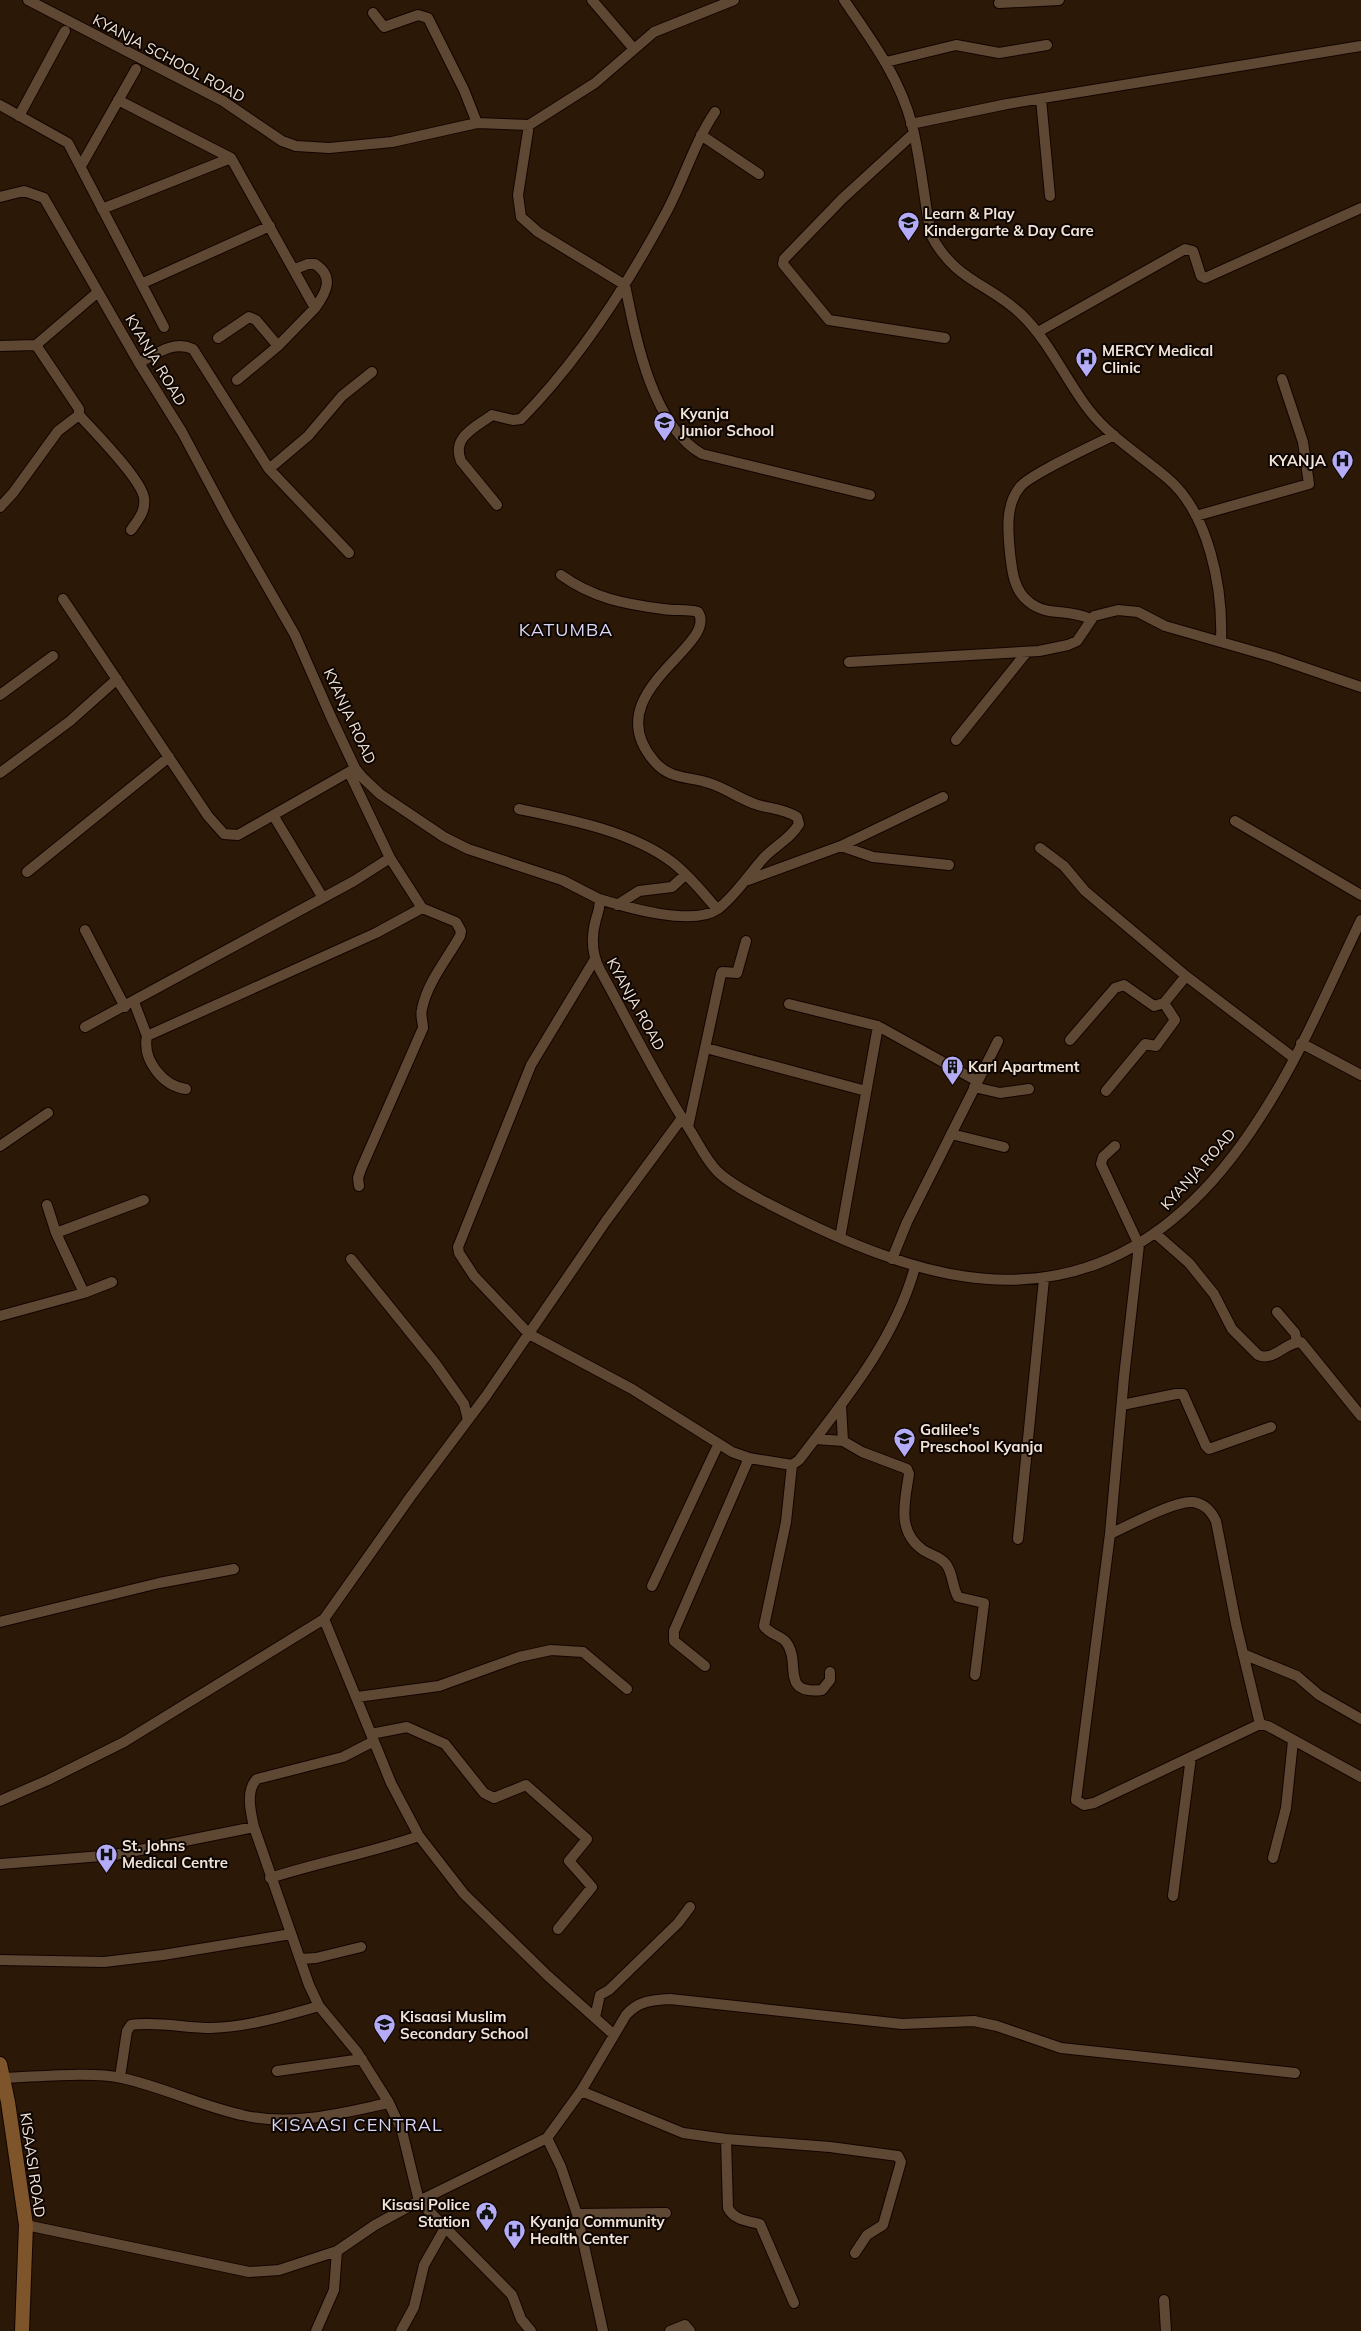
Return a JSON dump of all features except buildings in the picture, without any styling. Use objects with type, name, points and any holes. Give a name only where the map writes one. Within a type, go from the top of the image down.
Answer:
[{"type":"main road","name":"KISAASI ROAD","points":[[0,2064],[26,2225],[22,2331]]},
{"type":"street","name":"KYANJA SCHOOL ROAD","points":[[28,0],[223,101],[270,134],[296,146],[329,148],[392,142],[477,123],[528,125]]},
{"type":"street","points":[[592,0],[634,49]]},
{"type":"street","points":[[734,0],[663,27],[595,83],[528,125],[518,195],[521,217],[544,235],[625,285],[654,395],[672,428],[689,446],[702,454],[870,495]]},
{"type":"street","points":[[844,0],[886,62],[898,87],[912,129],[931,235],[942,256],[960,273],[1020,313],[1038,332],[1088,409],[1114,435],[1176,486],[1196,516],[1221,598],[1221,641]]},
{"type":"street","points":[[999,3],[1059,0]]},
{"type":"street","points":[[373,13],[384,26],[418,15],[428,18],[464,90],[477,123]]},
{"type":"street","points":[[19,116],[66,31]]},
{"type":"street","points":[[886,62],[956,45],[999,53],[1047,45]]},
{"type":"street","points":[[945,338],[829,320],[782,263],[912,129],[1041,99],[1361,46]]},
{"type":"street","points":[[81,166],[136,69]]},
{"type":"street","points":[[1041,99],[1050,196]]},
{"type":"street","points":[[118,100],[231,158],[315,308]]},
{"type":"street","points":[[0,105],[68,143],[164,327]]},
{"type":"street","points":[[497,505],[461,461],[458,453],[458,444],[469,431],[492,415],[513,420],[521,419],[585,343],[614,304],[668,210],[701,135],[715,112]]},
{"type":"street","points":[[701,135],[759,174]]},
{"type":"street","points":[[102,209],[231,158]]},
{"type":"street","name":"KYANJA ROAD","points":[[0,197],[24,190],[44,198],[139,363],[182,432],[229,520],[295,635],[352,770],[380,794],[444,837],[468,848],[562,880],[599,899],[592,937],[594,959],[682,1118],[710,1162],[732,1182],[801,1220],[840,1238],[915,1267],[969,1277],[1044,1279],[1103,1263],[1139,1245],[1156,1234],[1190,1206],[1244,1141],[1275,1094],[1361,920]]},
{"type":"street","points":[[1038,332],[1185,249],[1193,251],[1201,276],[1206,278],[1361,208]]},
{"type":"street","points":[[142,283],[270,226]]},
{"type":"street","points":[[237,380],[278,346],[315,308],[325,294],[328,283],[326,275],[316,264],[308,264],[295,270]]},
{"type":"street","points":[[0,346],[36,345],[98,292]]},
{"type":"street","points":[[218,338],[249,316],[256,320],[278,346]]},
{"type":"street","points":[[36,345],[79,409],[80,415],[105,442],[143,493],[144,509],[131,530]]},
{"type":"street","points":[[139,363],[169,347],[185,345],[193,349],[269,470],[349,553]]},
{"type":"street","points":[[269,470],[308,436],[342,396],[372,372]]},
{"type":"street","points":[[1196,516],[1309,484],[1302,442],[1282,379]]},
{"type":"street","points":[[0,507],[13,493],[58,431],[80,415]]},
{"type":"street","points":[[1090,620],[1073,612],[1047,611],[1038,608],[1020,593],[1012,566],[1008,523],[1015,496],[1026,482],[1114,435]]},
{"type":"street","points":[[561,575],[580,589],[596,596],[661,609],[692,610],[698,612],[702,618],[696,635],[646,695],[638,708],[637,725],[642,746],[664,772],[674,777],[706,782],[757,804],[782,809],[798,817],[799,824],[795,831],[761,860],[747,881],[717,910],[700,915],[674,915],[639,910],[599,899]]},
{"type":"street","points":[[63,599],[208,816],[224,834],[238,835],[352,770],[390,858],[422,908],[456,922],[461,931],[460,936],[431,985],[421,1017],[422,1028],[358,1178],[359,1186]]},
{"type":"street","points":[[848,662],[1026,653],[1068,645],[1077,641],[1090,620],[1105,612],[1129,610],[1138,612],[1164,626],[1221,641],[1361,687]]},
{"type":"street","points":[[956,740],[1026,653]]},
{"type":"street","points":[[0,695],[53,656]]},
{"type":"street","points":[[0,773],[70,720],[117,679]]},
{"type":"street","points":[[27,872],[169,757]]},
{"type":"street","points":[[747,881],[841,846],[944,797]]},
{"type":"street","points":[[519,808],[571,820],[650,848],[672,862],[717,910]]},
{"type":"street","points":[[273,814],[323,898]]},
{"type":"street","points":[[1234,821],[1361,895]]},
{"type":"street","points":[[841,846],[873,857],[950,865]]},
{"type":"street","points":[[1040,848],[1064,866],[1085,891],[1186,976],[1294,1058]]},
{"type":"street","points":[[86,1027],[366,875],[390,858]]},
{"type":"street","points":[[617,904],[639,891],[672,887],[686,875]]},
{"type":"street","points":[[147,1036],[376,934],[422,908]]},
{"type":"street","points":[[85,930],[147,1036],[147,1053],[153,1066],[172,1085],[186,1089]]},
{"type":"street","points":[[688,1127],[721,974],[722,972],[737,973],[746,941]]},
{"type":"street","points":[[594,959],[531,1065],[458,1247],[459,1253],[474,1276],[529,1334],[632,1389],[718,1445],[750,1458],[792,1465]]},
{"type":"street","points":[[1070,1040],[1115,988],[1120,985],[1124,985],[1154,1006],[1164,1003],[1186,976]]},
{"type":"street","points":[[1106,1091],[1144,1044],[1156,1046],[1174,1023],[1175,1018],[1164,1003]]},
{"type":"street","points":[[789,1004],[878,1026],[976,1084],[1000,1092],[1029,1089]]},
{"type":"street","points":[[840,1238],[878,1026]]},
{"type":"street","points":[[892,1259],[951,1134],[998,1042]]},
{"type":"street","points":[[1301,1043],[1361,1075]]},
{"type":"street","points":[[706,1048],[866,1091]]},
{"type":"street","points":[[0,1146],[48,1113]]},
{"type":"street","points":[[0,1801],[48,1780],[124,1742],[324,1619],[529,1334],[606,1221],[682,1118]]},
{"type":"street","points":[[951,1134],[1004,1147]]},
{"type":"street","points":[[1115,1146],[1103,1157],[1100,1164],[1139,1245],[1110,1534],[1076,1800],[1084,1805],[1094,1803],[1260,1724],[1268,1726],[1361,1777]]},
{"type":"street","points":[[56,1233],[144,1200]]},
{"type":"street","points":[[47,1205],[56,1233],[84,1293]]},
{"type":"street","points":[[1156,1234],[1189,1263],[1214,1294],[1232,1328],[1258,1355],[1271,1356],[1297,1342]]},
{"type":"street","points":[[351,1260],[435,1363],[464,1404],[468,1420]]},
{"type":"street","points":[[830,1672],[830,1680],[822,1690],[811,1692],[801,1689],[794,1681],[789,1650],[785,1641],[768,1632],[764,1626],[786,1522],[792,1465],[841,1406],[901,1311],[915,1267]]},
{"type":"street","points":[[1018,1539],[1044,1279]]},
{"type":"street","points":[[0,1316],[84,1293],[112,1282]]},
{"type":"street","points":[[1277,1312],[1295,1333],[1297,1342]]},
{"type":"street","points":[[1297,1342],[1304,1345],[1361,1416]]},
{"type":"street","points":[[1122,1405],[1183,1394],[1206,1446],[1210,1448],[1271,1427]]},
{"type":"street","points":[[841,1406],[844,1441]]},
{"type":"street","points":[[815,1439],[844,1441],[862,1452],[907,1469],[909,1474],[902,1513],[914,1541],[921,1549],[945,1563],[950,1570],[958,1597],[984,1603],[974,1675]]},
{"type":"street","points":[[652,1586],[718,1445]]},
{"type":"street","points":[[705,1666],[674,1641],[674,1631],[750,1458]]},
{"type":"street","points":[[1110,1534],[1180,1503],[1193,1502],[1206,1507],[1216,1521],[1243,1654],[1260,1724]]},
{"type":"street","points":[[0,1622],[159,1583],[234,1569]]},
{"type":"street","points":[[324,1619],[358,1697],[372,1738],[399,1799],[419,1836],[464,1894],[548,1976],[613,2034]]},
{"type":"street","points":[[358,1697],[439,1686],[519,1657],[551,1650],[582,1652],[627,1689]]},
{"type":"street","points":[[1243,1654],[1297,1676],[1319,1694],[1361,1719]]},
{"type":"street","points":[[531,2331],[521,2319],[512,2295],[419,2201],[402,2131],[389,2103],[362,2059],[319,2006],[290,1934],[254,1828],[250,1801],[251,1788],[257,1779],[342,1757],[372,1738],[407,1727],[430,1737],[445,1744],[484,1793],[494,1798],[526,1785],[578,1829],[587,1839],[569,1861],[592,1887],[558,1929]]},
{"type":"street","points":[[1273,1858],[1286,1808],[1293,1741]]},
{"type":"street","points":[[1173,1896],[1191,1757]]},
{"type":"street","points":[[0,1864],[115,1855],[254,1828]]},
{"type":"street","points":[[270,1878],[325,1861],[382,1848],[419,1836]]},
{"type":"street","points":[[595,2017],[600,1995],[609,1990],[678,1923],[690,1908]]},
{"type":"street","points":[[0,1960],[104,1962],[163,1955],[290,1934]]},
{"type":"street","points":[[300,1959],[316,1958],[360,1947]]},
{"type":"street","points":[[26,2225],[249,2272],[288,2268],[337,2251],[375,2225],[419,2201],[547,2138],[581,2091],[613,2034],[633,2007],[653,2000],[670,1999],[902,2024],[974,2021],[997,2026],[1061,2048],[1295,2073]]},
{"type":"street","points":[[120,2077],[127,2030],[131,2025],[212,2028],[241,2026],[265,2022],[319,2006]]},
{"type":"street","points":[[277,2071],[362,2059]]},
{"type":"street","points":[[3,2078],[120,2077],[253,2117],[292,2120],[325,2116],[389,2103]]},
{"type":"street","points":[[581,2091],[682,2133],[726,2139],[830,2147],[898,2156],[901,2162],[886,2219],[883,2225],[867,2235],[855,2253]]},
{"type":"street","points":[[547,2138],[577,2214],[603,2331]]},
{"type":"street","points":[[726,2139],[728,2208],[731,2214],[738,2218],[760,2224],[794,2303]]},
{"type":"street","points":[[577,2214],[666,2213]]},
{"type":"street","points":[[401,2331],[414,2307],[424,2265],[444,2228]]},
{"type":"street","points":[[316,2331],[334,2290],[337,2251]]},
{"type":"street","points":[[1164,2300],[1166,2331]]},
{"type":"street","points":[[670,2331],[685,2325],[690,2331]]},
{"type":"place","name":"Learn & Play Kindergarte & Day Care","points":[[908,241]]},
{"type":"place","name":"MERCY Medical Clinic","points":[[1086,378]]},
{"type":"place","name":"Kyanja Junior School","points":[[664,441]]},
{"type":"place","name":"KYANJA","points":[[1342,479]]},
{"type":"place","name":"Karl Apartment","points":[[952,1085]]},
{"type":"place","name":"Galilee's Preschool Kyanja","points":[[904,1457]]},
{"type":"place","name":"St. Johns Medical Centre","points":[[106,1873]]},
{"type":"place","name":"Kisaasi Muslim Secondary School","points":[[384,2044]]},
{"type":"place","name":"Kisasi Police Station","points":[[486,2232]]},
{"type":"place","name":"Kyanja Community Health Center","points":[[514,2249]]},
{"type":"district","name":"KATUMBA","points":[[566,629]]},
{"type":"district","name":"KISAASI CENTRAL","points":[[357,2124]]}]
